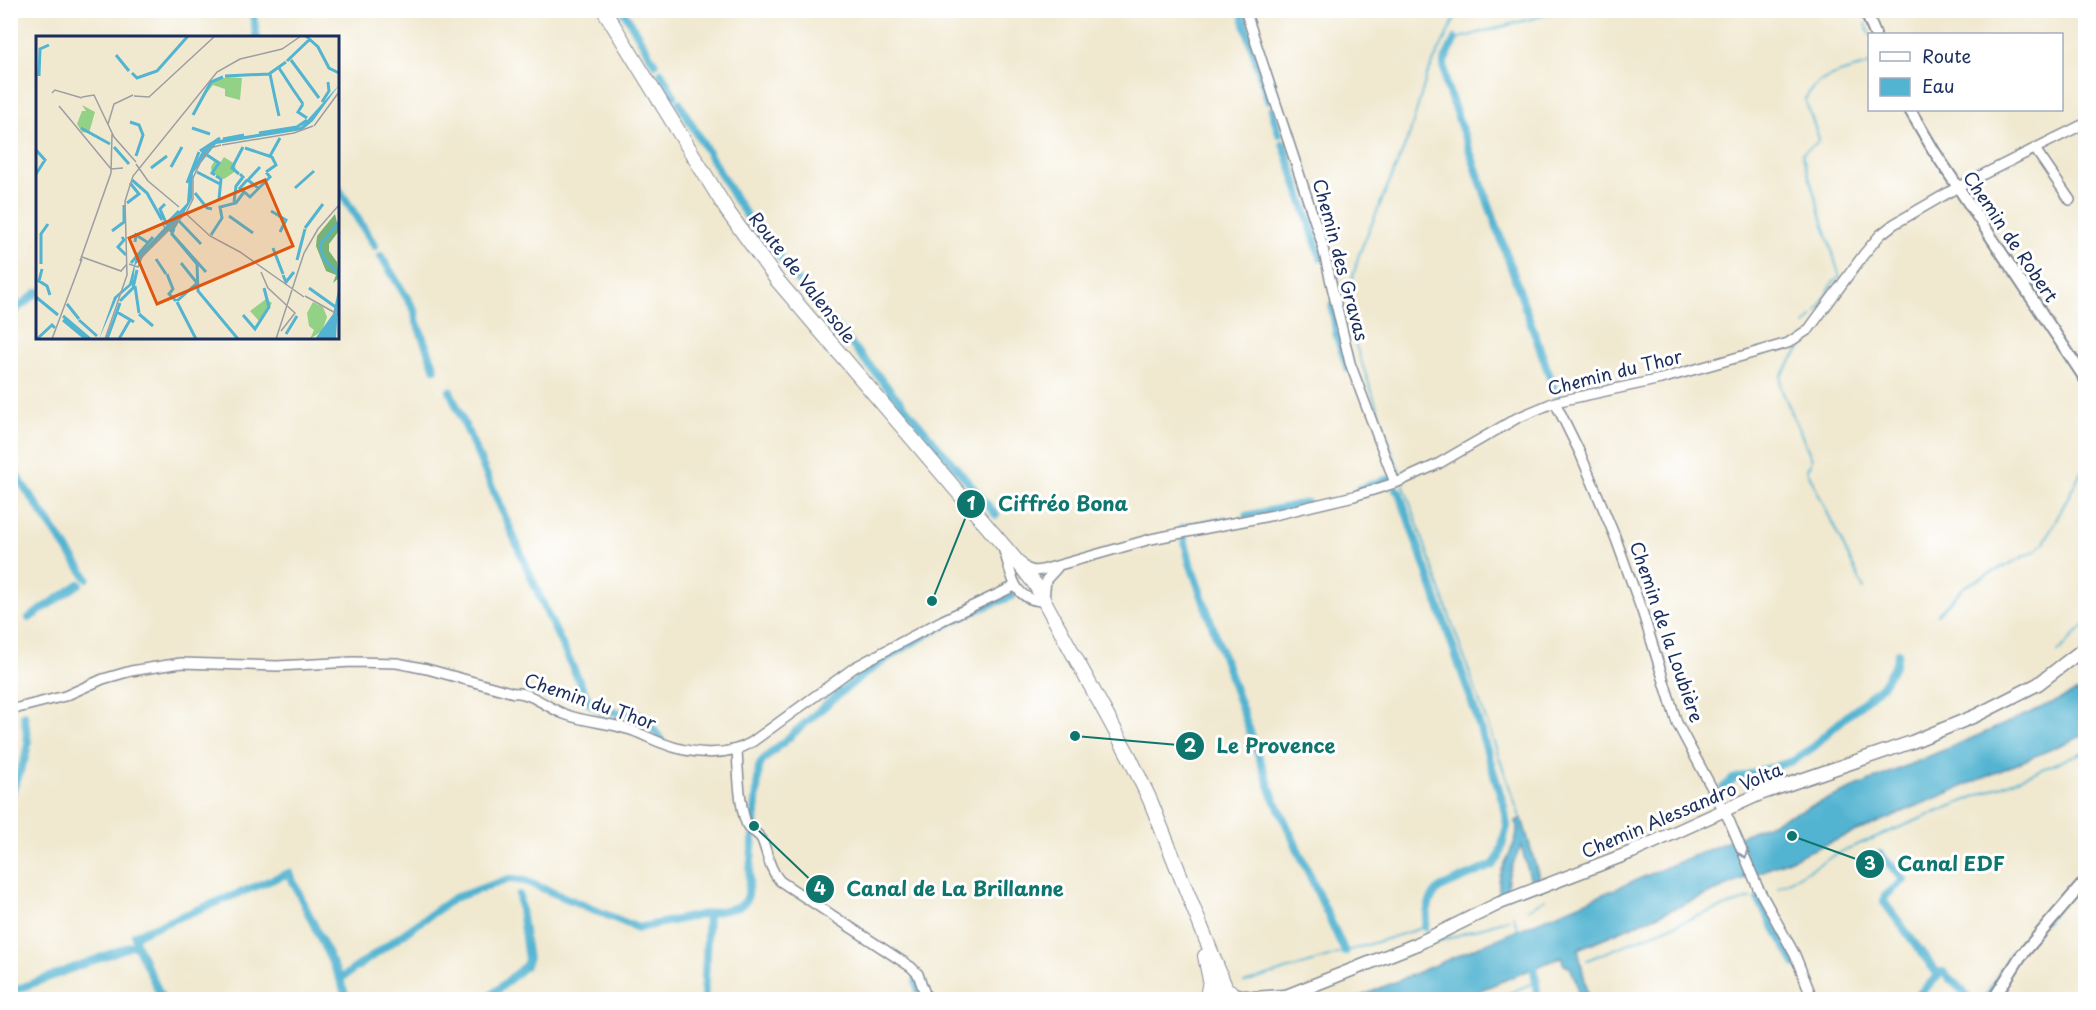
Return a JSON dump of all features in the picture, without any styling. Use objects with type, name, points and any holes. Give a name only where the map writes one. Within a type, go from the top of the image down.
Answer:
[{"type":"main road","name":"Route de Valensole","points":[[604,10],[728,212],[751,245],[798,305],[1021,566],[1129,756],[1150,800],[1196,917],[1231,994]]},
{"type":"main road","name":"Route de Valensole","points":[[1002,546],[1045,606]]},
{"type":"main road","name":"Chemin Alessandro Volta","points":[[1231,994],[1253,998],[1281,998],[1417,944],[1500,903],[1726,815],[1761,794],[1912,742],[1993,708],[2038,684],[2085,647]]},
{"type":"main road","name":"Route de Valensole","points":[[1196,917],[1210,980],[1205,996]]},
{"type":"main road","points":[[1205,996],[1217,988],[1231,994]]},
{"type":"street","name":"Chemin des Gravas","points":[[1245,10],[1321,240],[1350,363],[1396,482]]},
{"type":"street","points":[[1865,10],[1875,33]]},
{"type":"street","name":"Chemin de Robert","points":[[1911,111],[2085,380]]},
{"type":"street","name":"Chemin du Thor","points":[[1021,566],[1038,571],[1159,538],[1333,502],[1413,475],[1460,452],[1517,418],[1555,402],[1661,379],[1766,350],[1799,338],[1812,326],[1864,254],[1880,235],[1899,219],[2085,123]]},
{"type":"street","points":[[2036,148],[2070,200]]},
{"type":"street","name":"Chemin de la Loubière","points":[[1555,402],[1580,453],[1616,539],[1643,614],[1677,723],[1726,815],[1758,888],[1795,955],[1814,999]]},
{"type":"street","points":[[1002,546],[1016,586],[1025,597],[1045,606],[1046,582],[1060,566]]},
{"type":"street","name":"Chemin du Thor","points":[[10,710],[65,696],[103,679],[131,671],[181,663],[277,666],[352,662],[388,663],[414,666],[514,693],[523,693],[568,716],[630,729],[674,748],[706,752],[736,749],[747,745],[777,725],[855,667],[943,620],[1016,586]]},
{"type":"street","points":[[736,749],[745,818],[749,827],[762,839],[772,869],[780,881],[911,967],[920,979],[927,999]]},
{"type":"street","points":[[1993,999],[2020,957],[2085,880]]},
{"type":"water","points":[[2085,688],[2085,735],[1578,949],[1589,999],[1579,999],[1576,981],[1570,967],[1564,965],[1561,957],[1459,999],[1352,1000],[1991,730]]},
{"type":"water","points":[[1522,818],[1540,881],[1532,885],[1521,846],[1509,876],[1509,895],[1501,898],[1500,878],[1515,840],[1516,821]]},
{"type":"waterway","points":[[252,10],[257,36]]},
{"type":"waterway","points":[[623,10],[655,64]]},
{"type":"waterway","points":[[1241,10],[1268,100]]},
{"type":"waterway","points":[[1401,477],[1356,346],[1349,292],[1359,254],[1409,136],[1427,75],[1459,10]]},
{"type":"waterway","points":[[1460,38],[1564,10]]},
{"type":"waterway","points":[[1865,24],[1869,33]]},
{"type":"waterway","points":[[1455,39],[1444,62],[1446,84],[1556,394]]},
{"type":"waterway","points":[[1817,312],[1833,282],[1840,277],[1802,153],[1819,139],[1805,99],[1811,90],[1825,79],[1868,65]]},
{"type":"waterway","points":[[661,73],[674,96]]},
{"type":"waterway","points":[[679,103],[736,200],[763,239],[788,268]]},
{"type":"waterway","points":[[1272,110],[1279,134]]},
{"type":"waterway","points":[[1283,143],[1321,258]]},
{"type":"waterway","points":[[339,190],[375,246]]},
{"type":"waterway","points":[[381,256],[415,311],[416,320],[435,369]]},
{"type":"waterway","points":[[792,274],[996,515]]},
{"type":"waterway","points":[[10,314],[36,294]]},
{"type":"waterway","points":[[1332,305],[1337,336],[1348,369]]},
{"type":"waterway","points":[[1805,325],[1813,316]]},
{"type":"waterway","points":[[1808,337],[1781,376],[1781,388],[1812,459],[1807,469],[1808,472],[1864,589]]},
{"type":"waterway","points":[[2077,375],[2086,389]]},
{"type":"waterway","points":[[450,391],[546,611],[590,704],[602,711],[644,717],[661,740]]},
{"type":"waterway","points":[[1938,614],[1965,586],[2035,551],[2044,543],[2086,463]]},
{"type":"waterway","points":[[10,466],[87,578]]},
{"type":"waterway","points":[[1359,489],[1389,479]]},
{"type":"waterway","points":[[1403,483],[1521,820]]},
{"type":"waterway","points":[[1396,489],[1399,492],[1471,699],[1504,806],[1507,826],[1499,857],[1493,865],[1440,888],[1427,911],[1425,927]]},
{"type":"waterway","points":[[1246,516],[1307,503]]},
{"type":"waterway","points":[[1182,528],[1225,520]]},
{"type":"waterway","points":[[1184,538],[1190,563],[1275,802],[1345,952]]},
{"type":"waterway","points":[[29,618],[79,584]]},
{"type":"waterway","points":[[340,979],[454,898],[509,879],[525,881],[638,928],[739,907],[748,895],[759,767],[763,760],[842,691],[891,656],[970,613],[1012,596]]},
{"type":"waterway","points":[[2058,652],[2086,624]]},
{"type":"waterway","points":[[1723,788],[1733,779],[1793,761],[1815,746],[1882,686],[1896,663],[1898,653]]},
{"type":"waterway","points":[[10,796],[25,758],[28,743],[24,715]]},
{"type":"waterway","points":[[1778,888],[1842,851],[2086,751]]},
{"type":"waterway","points":[[1880,854],[1904,880],[1885,896],[1884,902],[1936,972],[1943,972],[1972,1000]]},
{"type":"waterway","points":[[2061,899],[2086,871]]},
{"type":"waterway","points":[[10,992],[136,944],[135,935],[289,873],[340,979],[347,1000]]},
{"type":"waterway","points":[[486,1000],[526,965],[528,960],[519,895]]},
{"type":"waterway","points":[[1587,960],[1697,916],[1751,898]]},
{"type":"waterway","points":[[1528,909],[1545,899]]},
{"type":"waterway","points":[[1758,899],[1796,965]]},
{"type":"waterway","points":[[2044,920],[2056,904]]},
{"type":"waterway","points":[[704,1000],[708,915]]},
{"type":"waterway","points":[[1513,916],[1519,931]]},
{"type":"waterway","points":[[1430,944],[1509,919]]},
{"type":"waterway","points":[[1244,983],[1425,927],[1427,932]]},
{"type":"waterway","points":[[1986,1000],[2014,953],[2036,928]]},
{"type":"waterway","points":[[136,944],[163,1000]]},
{"type":"waterway","points":[[1534,966],[1540,980]]},
{"type":"waterway","points":[[1533,968],[1539,1000]]},
{"type":"waterway","points":[[1913,1000],[1938,976],[1936,972]]},
{"type":"waterway","points":[[916,981],[921,1000]]},
{"type":"waterway","points":[[1493,1000],[1533,983]]},
{"type":"place","name":"Ciffréo Bona","points":[[932,601]]},
{"type":"place","name":"Le Provence","points":[[1075,736]]},
{"type":"place","name":"Canal de La Brillanne","points":[[754,826]]},
{"type":"place","name":"Canal EDF","points":[[1792,836]]}]
